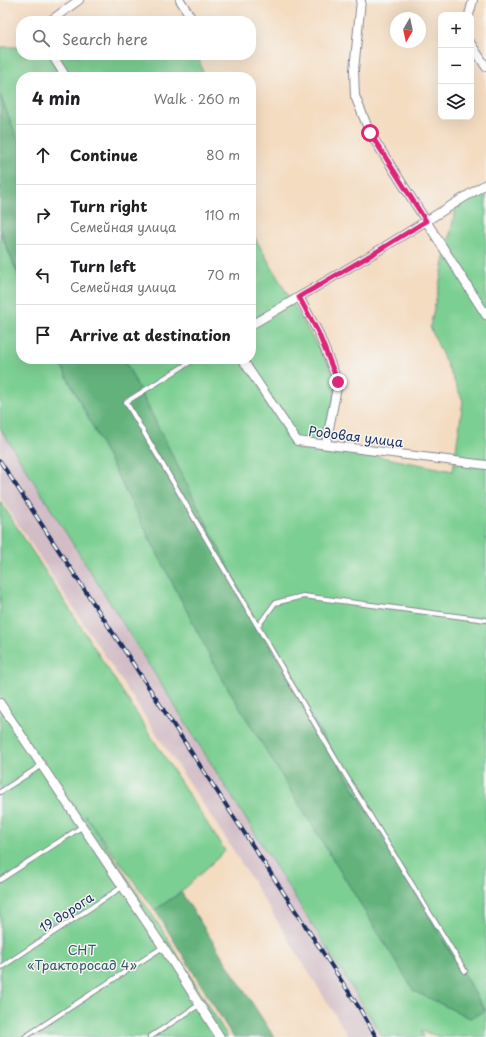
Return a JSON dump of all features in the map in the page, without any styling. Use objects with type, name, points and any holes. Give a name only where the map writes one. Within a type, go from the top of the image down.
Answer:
[{"type":"street","points":[[57,16],[79,0]]},
{"type":"street","points":[[180,0],[190,16]]},
{"type":"street","points":[[361,0],[354,70],[355,96],[370,133],[486,315]]},
{"type":"street","points":[[470,12],[473,0]]},
{"type":"street","points":[[474,48],[486,67]]},
{"type":"street","points":[[55,60],[63,72]]},
{"type":"street","points":[[256,322],[376,252],[486,184]]},
{"type":"street","points":[[299,297],[318,332],[338,382],[326,444]]},
{"type":"street","name":"Родовая улица","points":[[245,364],[297,440],[486,465]]},
{"type":"street","points":[[1,706],[163,947],[220,1037]]},
{"type":"lane","points":[[187,364],[126,402],[335,758],[465,971]]},
{"type":"lane","points":[[258,626],[275,603],[303,596],[486,620]]},
{"type":"lane","points":[[0,792],[42,765]]},
{"type":"lane","points":[[0,880],[82,826]]},
{"type":"lane","name":"19 дорога","points":[[0,968],[122,887]]},
{"type":"lane","points":[[25,1037],[163,947]]},
{"type":"lane","points":[[150,1037],[199,1005]]},
{"type":"shaded area","points":[[0,428],[383,1037],[349,1037],[230,845],[0,497]]},
{"type":"green space","points":[[0,47],[16,47],[16,60],[199,60],[203,72],[16,72],[16,135],[0,95]]},
{"type":"green space","points":[[0,95],[16,135],[16,269],[0,229]]},
{"type":"green space","points":[[486,189],[486,1037],[441,1037],[421,1031],[424,1037],[383,1037],[0,428],[0,232],[16,270],[16,364],[61,364],[218,672],[414,991],[470,1018],[485,1010],[258,626],[127,364],[256,364],[256,240],[338,382],[325,446],[453,471],[463,401],[430,327],[456,207]]},
{"type":"green space","points":[[61,364],[127,364],[258,626],[485,1011],[470,1018],[414,991],[218,672]]},
{"type":"green space","name":"СНТ «Тракторосад 4»","points":[[0,501],[225,851],[181,892],[155,910],[85,815],[161,928],[228,1037],[0,1037]]},
{"type":"green space","points":[[181,892],[274,1037],[233,1037],[155,910]]},
{"type":"railway","points":[[0,461],[360,1009],[376,1037]]},
{"type":"route","points":[[338,382],[318,332],[299,297],[426,221],[370,133]]}]
